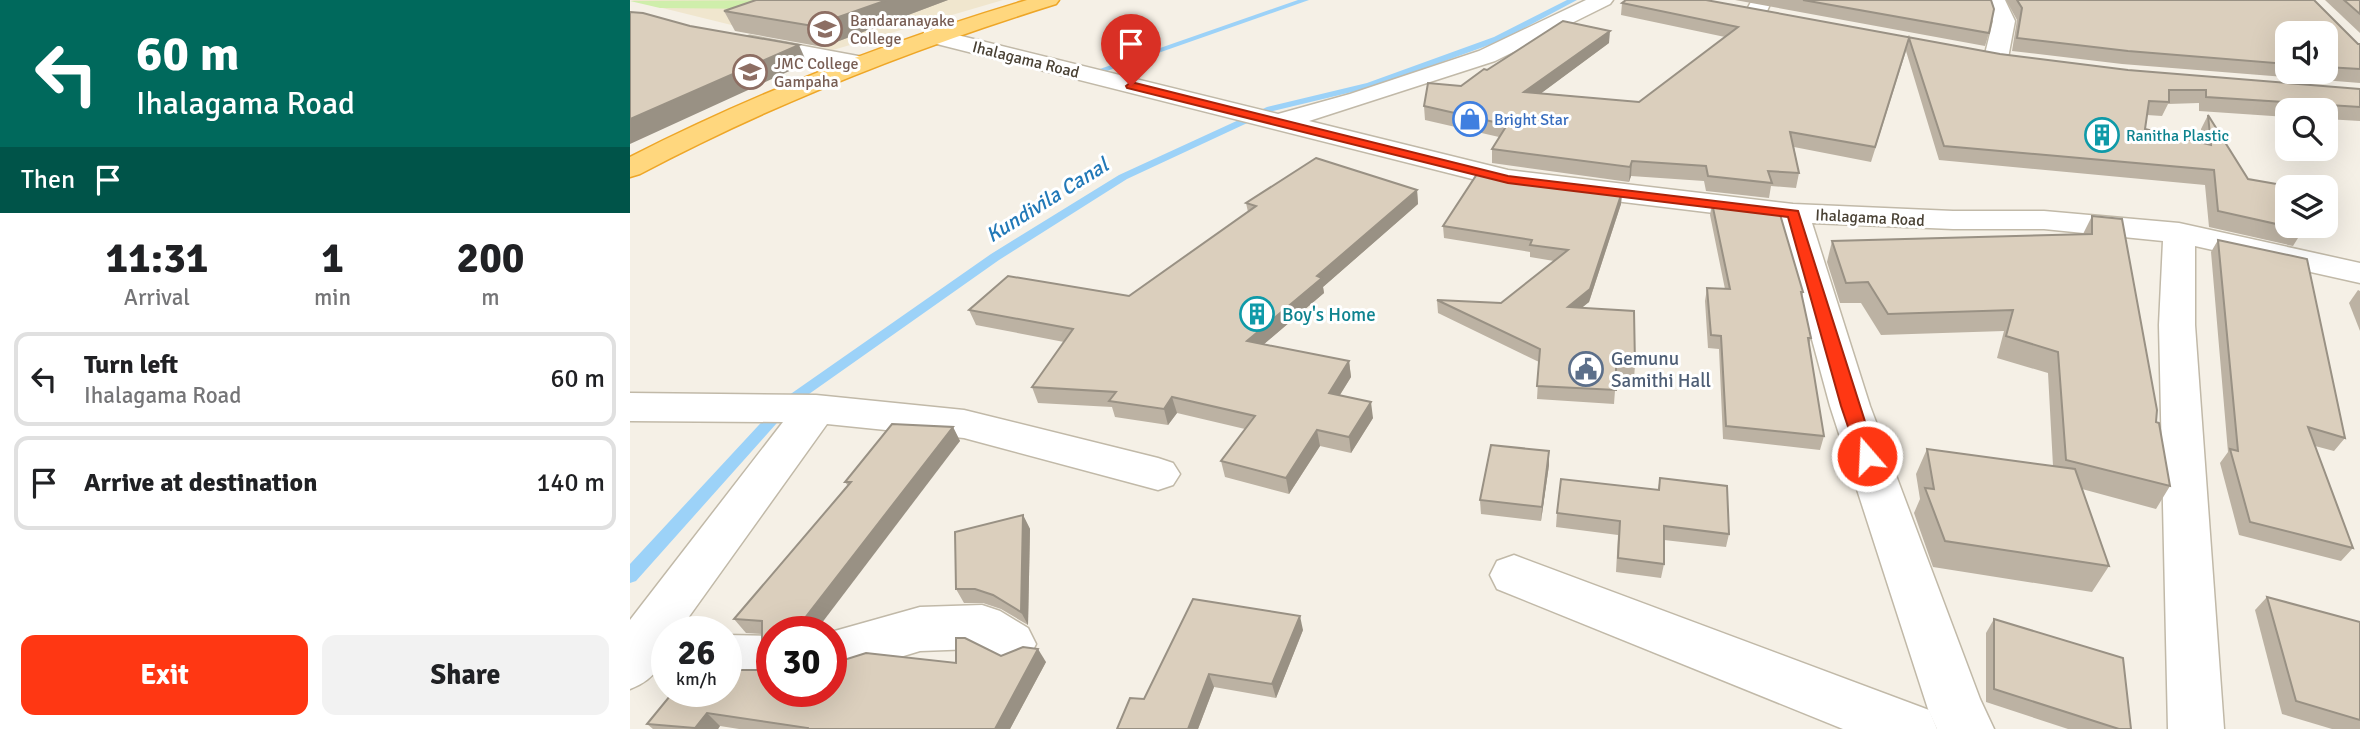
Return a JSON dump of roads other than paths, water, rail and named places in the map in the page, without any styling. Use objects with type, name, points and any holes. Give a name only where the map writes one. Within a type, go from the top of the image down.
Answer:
[{"type":"highway","points":[[630,169],[681,142],[858,63],[933,36],[1049,0]]},
{"type":"street","points":[[1276,123],[1359,99],[1487,56],[1602,0]]},
{"type":"street","points":[[1995,0],[2000,7],[2006,30],[1996,58]]},
{"type":"street","points":[[1749,8],[1782,19]]},
{"type":"street","name":"Ihalagama Road","points":[[933,36],[1508,179],[1793,214],[1953,220],[2044,220],[2179,233],[2360,273]]},
{"type":"street","points":[[726,39],[858,63]]},
{"type":"street","points":[[1969,53],[2021,61]]},
{"type":"street","points":[[1793,214],[1850,406],[1956,709],[1966,729]]},
{"type":"street","points":[[2179,233],[2177,325],[2196,729]]},
{"type":"street","points":[[630,407],[816,409],[964,424],[1158,474]]},
{"type":"street","points":[[644,660],[664,611],[816,409]]},
{"type":"street","points":[[1514,576],[1909,729]]},
{"type":"street","points":[[847,650],[920,629],[982,627],[1010,645]]},
{"type":"waterway","points":[[1101,70],[1305,0]]},
{"type":"waterway","name":"Kundivila Canal","points":[[630,576],[787,403],[995,257],[1123,177],[1270,109],[1370,85],[1497,39],[1573,0]]},
{"type":"place","name":"Bandaranayake College","points":[[825,29]]},
{"type":"place","name":"JMC College Gampaha","points":[[750,72]]},
{"type":"place","name":"Bright Star","points":[[1470,119]]},
{"type":"place","name":"Ranitha Plastic","points":[[2102,135]]},
{"type":"place","name":"Boy's Home","points":[[1257,314]]},
{"type":"place","name":"Gemunu Samithi Hall","points":[[1586,369]]}]
